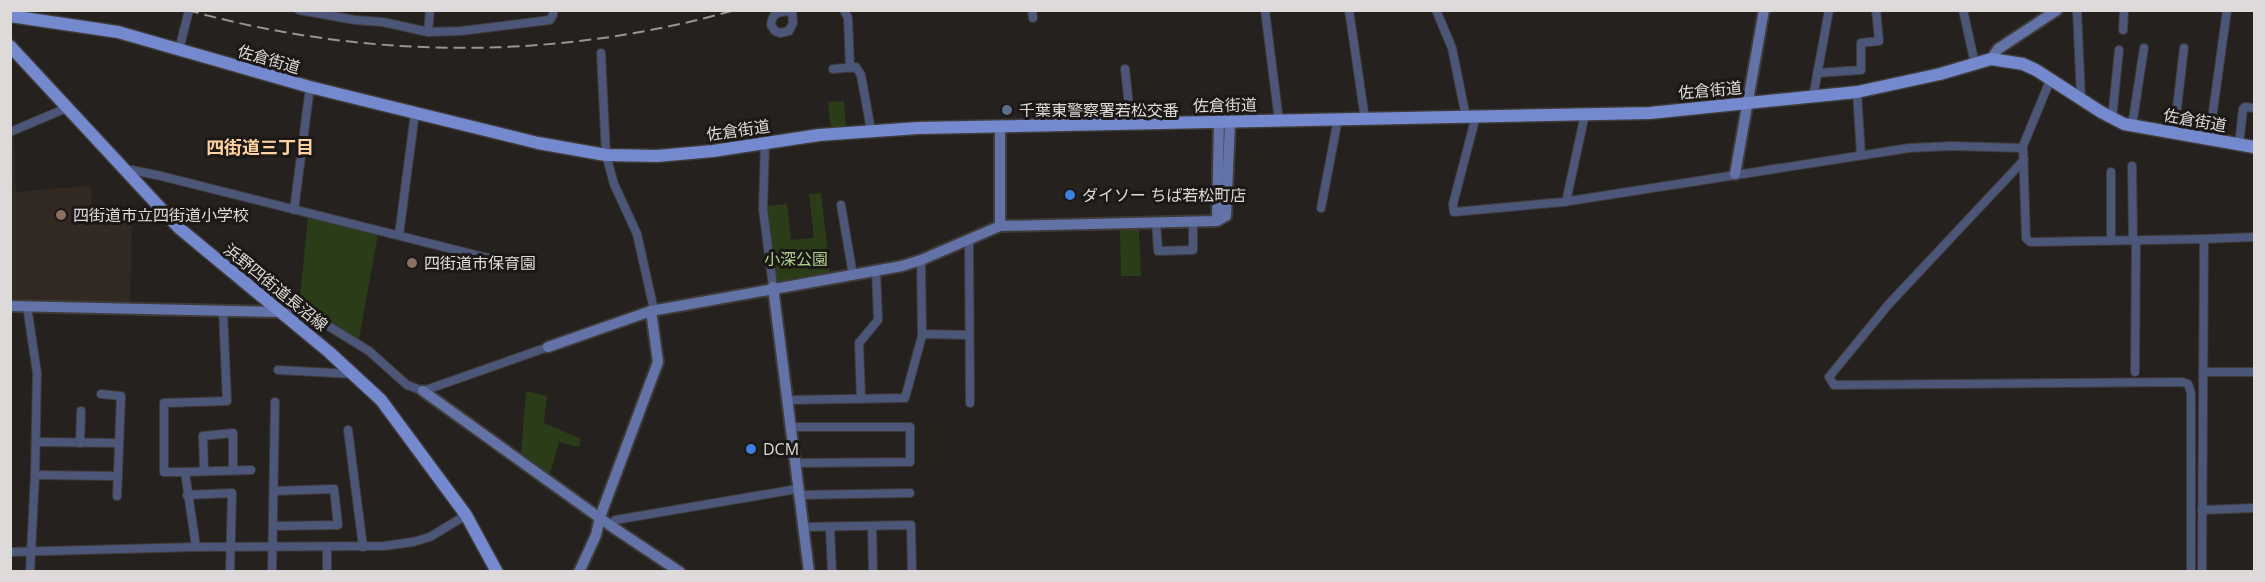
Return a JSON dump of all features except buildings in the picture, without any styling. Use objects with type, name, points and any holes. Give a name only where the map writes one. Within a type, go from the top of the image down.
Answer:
[{"type":"main road","name":"佐倉街道","points":[[10,16],[109,30],[309,87],[538,143],[606,155],[657,156],[871,130],[1650,113],[1857,92],[1907,82],[1991,59],[2023,64],[2052,78],[2112,119],[2132,126],[2254,147]]},
{"type":"main road","name":"浜野四街道長沼線","points":[[10,46],[179,228],[281,312],[381,400],[466,515],[496,572]]},
{"type":"street","points":[[178,50],[189,10]]},
{"type":"street","points":[[299,10],[355,20],[383,22],[428,32],[461,31],[550,20],[553,10]]},
{"type":"street","points":[[428,32],[430,10]]},
{"type":"street","points":[[844,10],[848,18],[850,68]]},
{"type":"street","points":[[1265,10],[1279,121]]},
{"type":"street","points":[[1349,10],[1365,119]]},
{"type":"street","points":[[1436,10],[1452,48],[1471,116],[1453,204],[1454,212],[1566,202],[1909,148],[1952,146],[2023,148]]},
{"type":"street","points":[[1735,174],[1764,10]]},
{"type":"street","points":[[1813,96],[1829,10]]},
{"type":"street","points":[[1817,73],[1861,70],[1861,43],[1879,41],[1876,10]]},
{"type":"street","points":[[1963,10],[1975,64]]},
{"type":"street","points":[[1991,59],[1998,50],[2057,10]]},
{"type":"street","points":[[2077,10],[2081,99]]},
{"type":"street","points":[[2123,30],[2124,10]]},
{"type":"street","points":[[2209,140],[2227,10]]},
{"type":"street","points":[[2132,126],[2144,48]]},
{"type":"street","points":[[2174,133],[2184,48]]},
{"type":"street","points":[[2112,119],[2119,50]]},
{"type":"street","points":[[579,572],[596,535],[600,517],[658,362],[652,311],[637,234],[614,184],[606,155],[601,53]]},
{"type":"street","points":[[833,69],[856,68],[861,75],[871,130]]},
{"type":"street","points":[[1125,69],[1131,124]]},
{"type":"street","points":[[2052,78],[2023,148],[2026,238],[2030,242],[2254,237]]},
{"type":"street","points":[[294,210],[309,87]]},
{"type":"street","points":[[1857,92],[1861,155]]},
{"type":"street","points":[[10,132],[69,107]]},
{"type":"street","points":[[2239,145],[2243,110],[2245,107],[2254,108]]},
{"type":"street","points":[[399,235],[415,113]]},
{"type":"street","points":[[1566,202],[1585,114]]},
{"type":"street","points":[[1321,208],[1338,119]]},
{"type":"street","points":[[423,391],[652,311],[773,287],[853,275],[921,260],[1000,226],[1217,221],[1226,216],[1225,122]]},
{"type":"street","points":[[1000,127],[1000,226]]},
{"type":"street","points":[[765,143],[763,209],[808,572]]},
{"type":"street","points":[[2024,160],[1888,305],[1829,377],[1834,385],[2182,382],[2187,384],[2191,393],[2191,572]]},
{"type":"street","points":[[2132,166],[2135,372]]},
{"type":"street","points":[[129,174],[132,170],[161,176],[504,262]]},
{"type":"street","points":[[2110,172],[2111,240]]},
{"type":"street","points":[[841,205],[853,275]]},
{"type":"street","points":[[1156,222],[1158,251],[1193,250],[1193,222]]},
{"type":"street","points":[[2202,572],[2204,239]]},
{"type":"street","points":[[969,240],[970,403]]},
{"type":"street","points":[[787,400],[905,398],[922,334],[921,260]]},
{"type":"street","points":[[861,399],[859,344],[879,320],[876,270]]},
{"type":"street","points":[[10,306],[281,312],[317,319],[369,351],[407,385],[423,391],[611,526],[680,572]]},
{"type":"street","points":[[27,306],[37,373],[30,572]]},
{"type":"street","points":[[223,311],[227,401],[164,403],[164,472],[250,470]]},
{"type":"street","points":[[922,334],[969,335]]},
{"type":"street","points":[[278,370],[354,375]]},
{"type":"street","points":[[2203,372],[2254,372]]},
{"type":"street","points":[[101,394],[121,396],[117,496]]},
{"type":"street","points":[[272,572],[275,402]]},
{"type":"street","points":[[80,443],[81,411]]},
{"type":"street","points":[[790,428],[910,427],[910,462],[794,463]]},
{"type":"street","points":[[348,430],[363,547]]},
{"type":"street","points":[[204,470],[202,436],[233,433],[233,470]]},
{"type":"street","points":[[36,442],[119,443]]},
{"type":"street","points":[[185,472],[196,547]]},
{"type":"street","points":[[35,475],[118,476]]},
{"type":"street","points":[[273,526],[338,525],[334,489],[274,491]]},
{"type":"street","points":[[611,526],[615,520],[797,492],[910,493]]},
{"type":"street","points":[[188,495],[232,493],[231,572]]},
{"type":"street","points":[[2202,510],[2254,508]]},
{"type":"street","points":[[10,552],[232,546],[384,546],[430,537],[466,515]]},
{"type":"street","points":[[802,527],[911,525],[912,572]]},
{"type":"street","points":[[872,526],[873,572]]},
{"type":"street","points":[[831,527],[832,572]]},
{"type":"street","points":[[327,547],[327,572]]},
{"type":"shaded area","name":"四街道市立四街道小学校","points":[[14,134],[16,192],[91,186],[92,212],[132,218],[130,302],[11,299],[10,136]]},
{"type":"green space","points":[[844,101],[846,130],[831,131],[828,102]]},
{"type":"green space","name":"小深公園","points":[[821,193],[830,273],[775,282],[766,206],[787,204],[791,240],[814,238],[809,194]]},
{"type":"green space","points":[[308,217],[378,234],[359,339],[299,308]]},
{"type":"green space","points":[[1139,228],[1141,276],[1121,276],[1120,229]]},
{"type":"green space","points":[[526,391],[547,396],[544,423],[581,439],[579,447],[559,442],[550,474],[521,454]]},
{"type":"railway","points":[[187,10],[255,26],[323,38],[392,45],[461,48],[530,46],[599,39],[667,27],[735,10]]},
{"type":"place","name":"千葉東警察署若松交番","points":[[1007,110]]},
{"type":"place","name":"ダイソー ちば若松町店","points":[[1070,195]]},
{"type":"place","name":"四街道市立四街道小学校","points":[[61,215]]},
{"type":"place","name":"四街道市保育園","points":[[412,263]]},
{"type":"place","name":"DCM","points":[[751,449]]},
{"type":"district","name":"四街道三丁目","points":[[260,147]]}]
